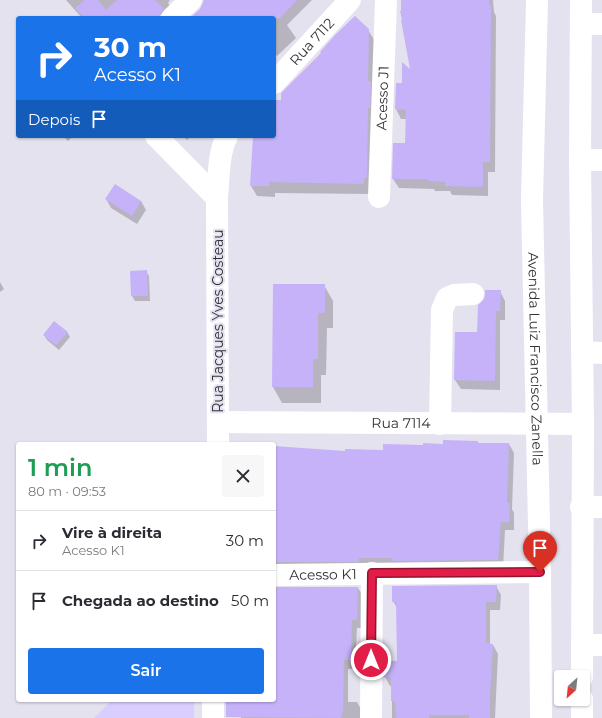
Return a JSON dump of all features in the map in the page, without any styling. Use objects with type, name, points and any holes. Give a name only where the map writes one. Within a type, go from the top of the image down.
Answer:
[{"type":"street","points":[[174,16],[191,0]]},
{"type":"street","name":"Rua 7112","points":[[276,81],[350,0]]},
{"type":"street","name":"Acesso J1","points":[[379,196],[386,0]]},
{"type":"street","name":"Avenida Luiz Francisco Zanella","points":[[537,0],[532,200],[540,572],[541,718]]},
{"type":"street","points":[[581,0],[591,24],[580,160],[592,352],[583,424],[592,507],[592,645],[584,670]]},
{"type":"street","points":[[158,138],[217,198]]},
{"type":"street","name":"Rua Jacques Yves Costeau","points":[[218,442],[217,198],[219,164],[226,138]]},
{"type":"street","points":[[580,160],[602,160]]},
{"type":"street","points":[[440,424],[442,310],[447,298],[454,295],[473,294]]},
{"type":"street","name":"Rua 7114","points":[[219,422],[583,424]]},
{"type":"street","name":"Acesso K1","points":[[276,575],[540,572]]},
{"type":"street","points":[[371,718],[372,573]]},
{"type":"street","points":[[213,702],[214,718]]},
{"type":"street","points":[[582,706],[582,718]]},
{"type":"shaded area","points":[[110,702],[194,702],[194,718],[94,718]]},
{"type":"building","points":[[85,0],[98,0],[106,10],[117,0],[155,0],[164,9],[160,16],[82,16],[75,8]]},
{"type":"building","points":[[204,0],[297,0],[280,18],[276,18],[276,16],[192,16],[200,9]]},
{"type":"building","points":[[401,0],[489,0],[489,5],[491,5],[490,162],[483,162],[483,187],[445,186],[445,182],[428,181],[428,179],[392,179],[393,143],[405,143],[406,110],[395,109],[396,83],[402,83],[402,62],[410,69],[401,20]]},
{"type":"building","points":[[355,16],[369,29],[368,81],[371,81],[370,108],[368,108],[367,178],[364,178],[364,184],[269,182],[269,186],[250,186],[253,138],[276,138],[276,100],[281,100],[281,93],[321,53],[320,52]]},
{"type":"building","points":[[115,184],[141,201],[132,216],[105,199]]},
{"type":"building","points":[[147,270],[148,296],[131,296],[130,271]]},
{"type":"building","points":[[273,284],[325,284],[325,313],[318,313],[318,359],[313,359],[313,387],[272,387]]},
{"type":"building","points":[[485,290],[501,290],[500,311],[496,311],[495,381],[454,380],[455,332],[477,332],[478,305],[484,299]]},
{"type":"building","points":[[54,321],[68,332],[56,345],[43,335]]},
{"type":"building","points":[[443,440],[478,441],[478,443],[509,443],[507,503],[510,503],[509,522],[501,522],[498,560],[392,561],[392,558],[359,558],[359,562],[276,562],[276,446],[345,451],[345,449],[383,450],[383,444],[443,444]]},
{"type":"building","points":[[497,585],[496,602],[486,602],[486,643],[493,644],[490,718],[469,718],[469,715],[429,715],[429,718],[396,718],[395,701],[391,701],[391,677],[384,677],[384,660],[397,661],[396,602],[392,602],[392,586]]},
{"type":"building","points":[[276,587],[358,587],[357,620],[352,620],[351,660],[344,660],[343,712],[341,718],[226,717],[226,702],[276,702]]},
{"type":"route","points":[[371,660],[372,573],[540,572]]}]
